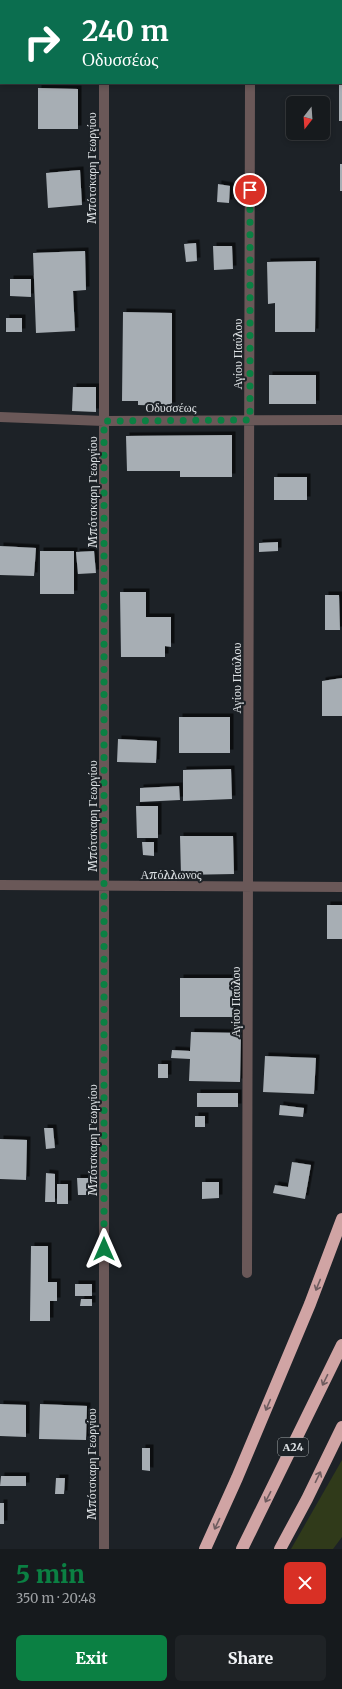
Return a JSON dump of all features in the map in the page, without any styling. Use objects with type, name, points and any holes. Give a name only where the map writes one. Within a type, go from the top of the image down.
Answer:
[{"type":"highway","points":[[205,1549],[237,1478],[310,1304],[342,1219]]},
{"type":"highway","name":"Α24","points":[[242,1549],[342,1345]]},
{"type":"highway","points":[[280,1549],[307,1499],[342,1427]]},
{"type":"street","name":"Μπότσκαρη Γεωργίου","points":[[104,84],[104,1549]]},
{"type":"street","name":"Αγίου Παύλου","points":[[247,1274],[250,84]]},
{"type":"street","name":"Οδυσσέως","points":[[0,417],[104,421],[342,420]]},
{"type":"street","name":"Απόλλωνος","points":[[0,885],[342,888]]},
{"type":"green space","points":[[342,1460],[342,1537],[333,1549],[291,1549]]},
{"type":"building","points":[[339,84],[342,84],[342,121],[339,121]]},
{"type":"building","points":[[38,88],[78,89],[78,129],[38,129]]},
{"type":"building","points":[[340,164],[342,164],[342,191],[340,191]]},
{"type":"building","points":[[80,170],[82,205],[48,208],[46,173]]},
{"type":"building","points":[[218,184],[230,186],[229,203],[217,202]]},
{"type":"building","points":[[196,243],[197,261],[186,262],[184,244]]},
{"type":"building","points":[[213,246],[232,246],[233,269],[214,270]]},
{"type":"building","points":[[85,251],[86,290],[73,291],[75,331],[36,333],[33,253]]},
{"type":"building","points":[[316,261],[315,332],[275,332],[275,303],[268,304],[267,262]]},
{"type":"building","points":[[10,279],[31,279],[31,297],[10,296]]},
{"type":"building","points":[[123,312],[172,313],[172,406],[138,405],[138,401],[122,401]]},
{"type":"building","points":[[6,318],[22,318],[22,332],[6,332]]},
{"type":"building","points":[[269,375],[316,375],[316,404],[269,404]]},
{"type":"building","points":[[73,387],[96,387],[96,412],[72,411]]},
{"type":"building","points":[[232,435],[232,477],[180,477],[180,471],[127,471],[126,436]]},
{"type":"building","points":[[274,477],[307,477],[307,500],[274,500]]},
{"type":"building","points":[[278,542],[278,551],[259,552],[259,543]]},
{"type":"building","points":[[0,546],[36,548],[34,576],[0,575]]},
{"type":"building","points":[[40,551],[74,551],[74,594],[40,594]]},
{"type":"building","points":[[94,551],[96,573],[78,574],[76,552]]},
{"type":"building","points":[[120,592],[146,592],[146,617],[171,617],[171,647],[165,646],[165,657],[121,657]]},
{"type":"building","points":[[325,595],[339,595],[340,630],[325,630]]},
{"type":"building","points":[[342,678],[342,716],[322,716],[322,681]]},
{"type":"building","points":[[179,717],[230,717],[230,753],[179,753]]},
{"type":"building","points":[[118,739],[157,741],[156,763],[117,762]]},
{"type":"building","points":[[231,769],[232,799],[183,801],[183,770]]},
{"type":"building","points":[[179,786],[180,800],[140,802],[140,788]]},
{"type":"building","points":[[136,806],[158,806],[158,838],[137,838]]},
{"type":"building","points":[[180,836],[233,836],[234,874],[181,875]]},
{"type":"building","points":[[142,842],[154,842],[154,856],[143,855]]},
{"type":"building","points":[[327,905],[342,905],[342,939],[327,939]]},
{"type":"building","points":[[180,978],[234,978],[233,1017],[180,1017]]},
{"type":"building","points":[[191,1032],[241,1033],[240,1082],[189,1081],[190,1059],[171,1058],[172,1050],[190,1051]]},
{"type":"building","points":[[265,1056],[316,1058],[314,1094],[263,1092]]},
{"type":"building","points":[[158,1064],[168,1064],[168,1078],[158,1078]]},
{"type":"building","points":[[197,1093],[238,1093],[238,1107],[197,1107]]},
{"type":"building","points":[[280,1105],[304,1108],[303,1117],[279,1115]]},
{"type":"building","points":[[195,1116],[205,1116],[205,1127],[195,1127]]},
{"type":"building","points":[[44,1128],[53,1128],[55,1148],[46,1149]]},
{"type":"building","points":[[0,1139],[27,1140],[26,1180],[0,1179]]},
{"type":"building","points":[[292,1162],[311,1165],[305,1199],[273,1193],[275,1185],[288,1187]]},
{"type":"building","points":[[46,1173],[55,1174],[55,1202],[45,1202]]},
{"type":"building","points":[[77,1178],[90,1178],[91,1195],[78,1195]]},
{"type":"building","points":[[202,1182],[219,1182],[219,1198],[202,1199]]},
{"type":"building","points":[[57,1184],[68,1184],[68,1204],[57,1204]]},
{"type":"building","points":[[31,1246],[48,1246],[48,1282],[57,1282],[57,1301],[50,1301],[50,1321],[30,1321]]},
{"type":"building","points":[[75,1284],[92,1284],[92,1296],[75,1296]]},
{"type":"building","points":[[81,1299],[92,1299],[92,1306],[80,1306]]},
{"type":"building","points":[[0,1404],[26,1405],[26,1437],[0,1436]]},
{"type":"building","points":[[40,1404],[87,1406],[86,1440],[39,1439]]},
{"type":"building","points":[[142,1448],[150,1448],[150,1471],[142,1470]]},
{"type":"building","points":[[1,1476],[26,1476],[26,1486],[0,1486]]},
{"type":"building","points":[[56,1478],[65,1478],[64,1494],[55,1494]]},
{"type":"building","points":[[0,1503],[4,1503],[4,1524],[0,1524]]},
{"type":"route","points":[[104,1249],[104,421],[250,420],[250,190]]}]
